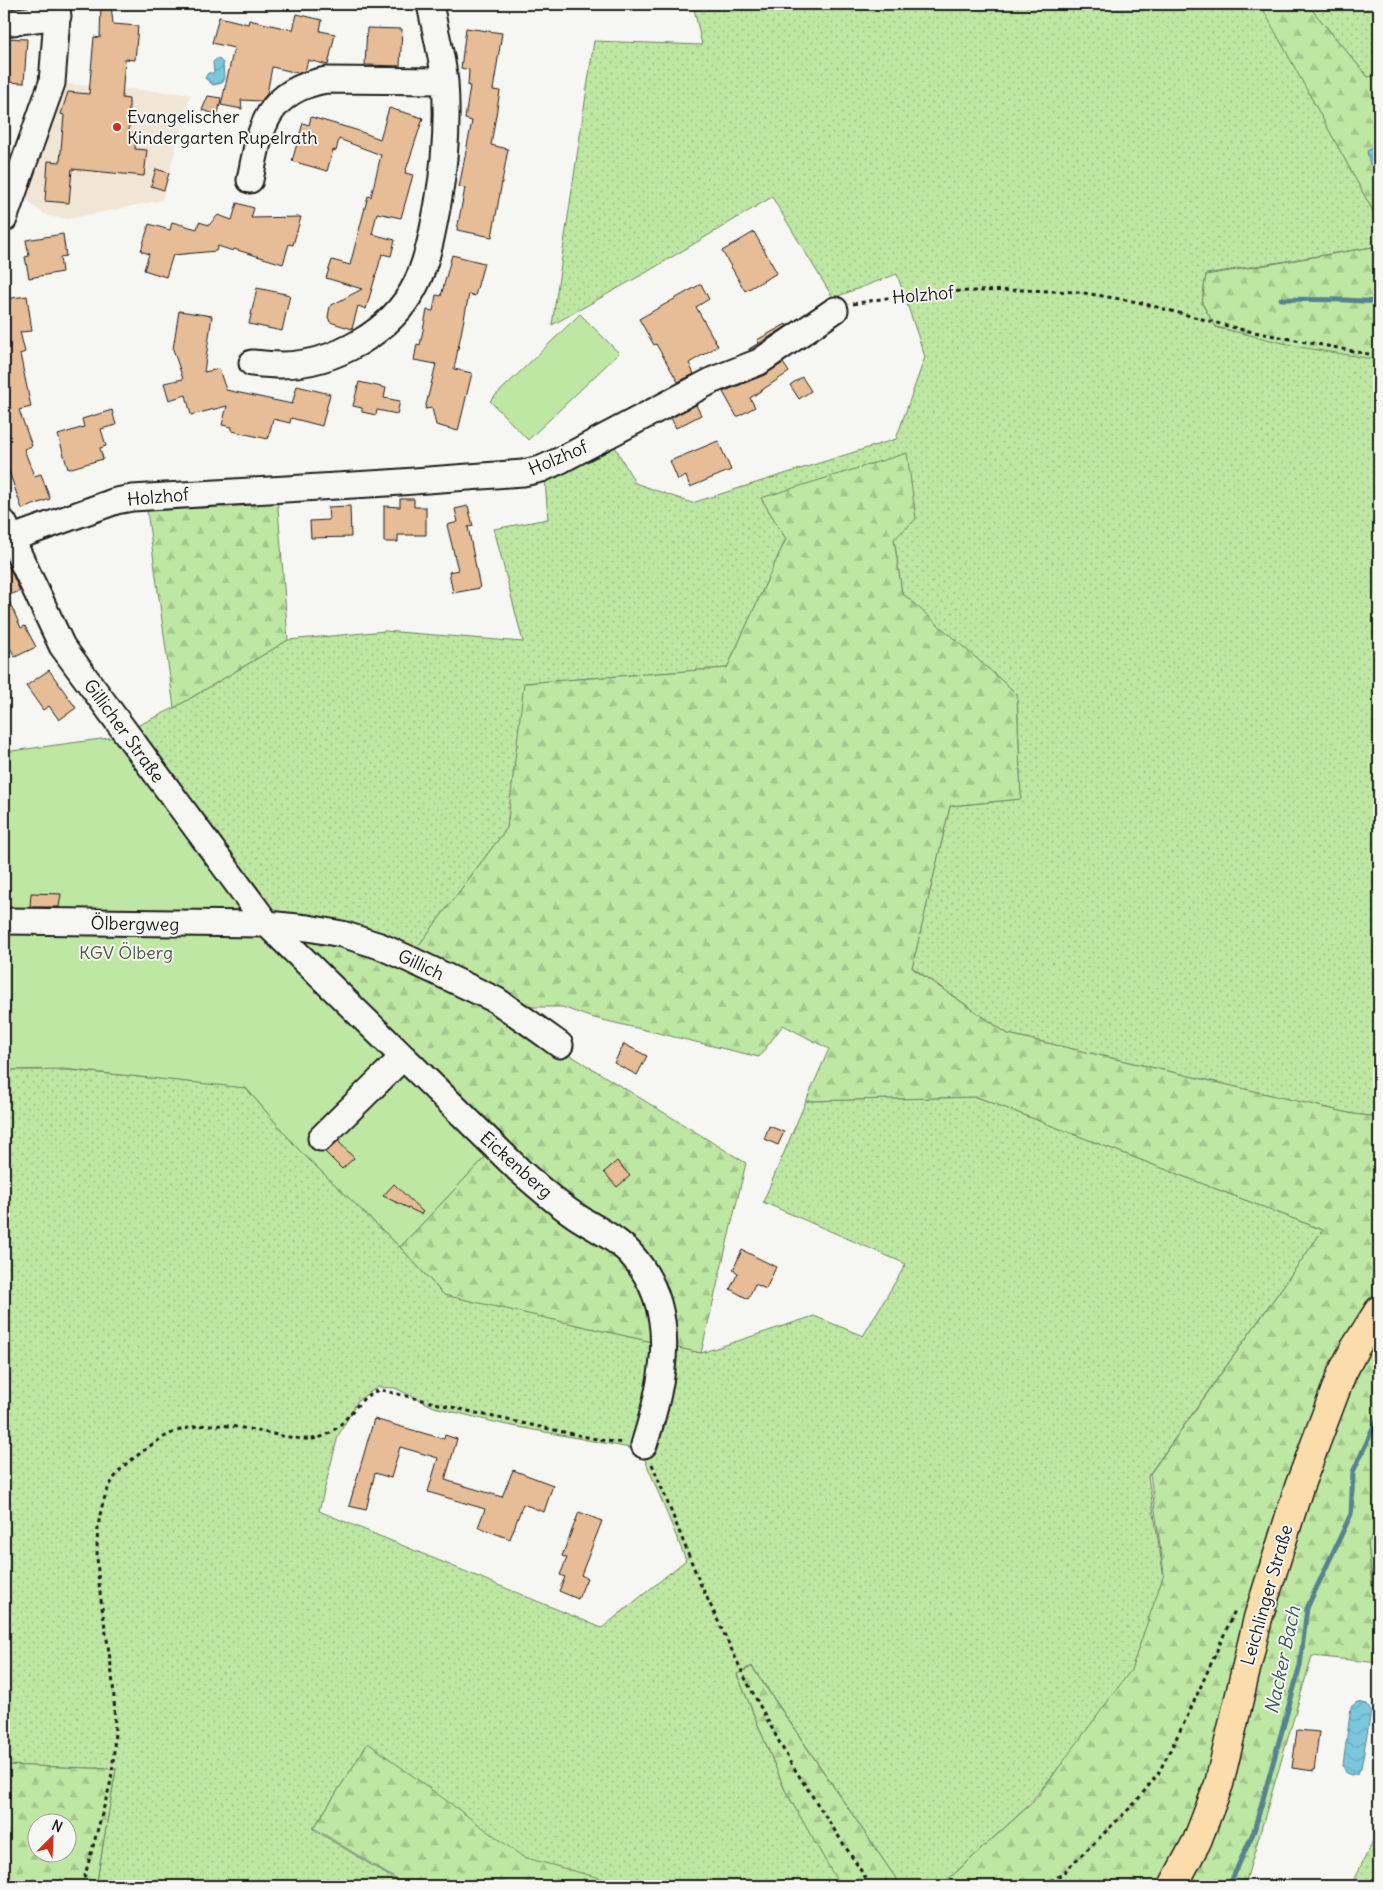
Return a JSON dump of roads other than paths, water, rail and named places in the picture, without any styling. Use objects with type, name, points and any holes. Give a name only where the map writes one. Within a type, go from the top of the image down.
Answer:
[{"type":"main road","name":"Leichlinger Straße","points":[[1173,1886],[1197,1841],[1219,1784],[1258,1618],[1299,1487],[1342,1373],[1379,1310]]},
{"type":"street","points":[[252,363],[283,365],[334,355],[381,328],[405,301],[416,283],[432,234],[443,174],[447,132],[444,81],[430,4]]},
{"type":"street","points":[[4,23],[58,10],[52,83],[4,219]]},
{"type":"street","points":[[250,180],[262,128],[274,108],[284,97],[296,89],[326,80],[444,81]]},
{"type":"street","name":"Holzhof","points":[[7,531],[132,498],[502,475],[541,469],[582,450],[713,380],[758,362],[835,310]]},
{"type":"street","name":"Gillicher Straße","points":[[7,531],[62,646],[267,924]]},
{"type":"street","name":"Ölbergweg","points":[[4,921],[267,924]]},
{"type":"street","name":"Gillich","points":[[267,924],[342,934],[409,958],[496,1000],[560,1045]]},
{"type":"street","name":"Eickenberg","points":[[267,924],[520,1171],[547,1195],[616,1241],[640,1266],[656,1300],[662,1320],[665,1354],[657,1403],[644,1445]]},
{"type":"street","points":[[321,1138],[403,1057]]},
{"type":"water","points":[[218,58],[223,63],[224,78],[222,83],[213,85],[205,78],[208,73],[214,73],[213,62]]},
{"type":"water","points":[[1374,147],[1379,154],[1379,165],[1370,165],[1367,151]]},
{"type":"water","points":[[1357,1702],[1367,1704],[1371,1712],[1361,1768],[1358,1773],[1351,1775],[1346,1773],[1343,1765],[1351,1707]]},
{"type":"waterway","points":[[1281,299],[1379,302]]},
{"type":"waterway","name":"Nacker Bach","points":[[1229,1886],[1254,1831],[1300,1666],[1307,1608],[1351,1514],[1353,1472],[1379,1416]]},
{"type":"place","name":"Evangelischer Kindergarten Rupelrath","points":[[117,127]]},
{"type":"park label","name":"KGV Ölberg","points":[[126,953]]}]
